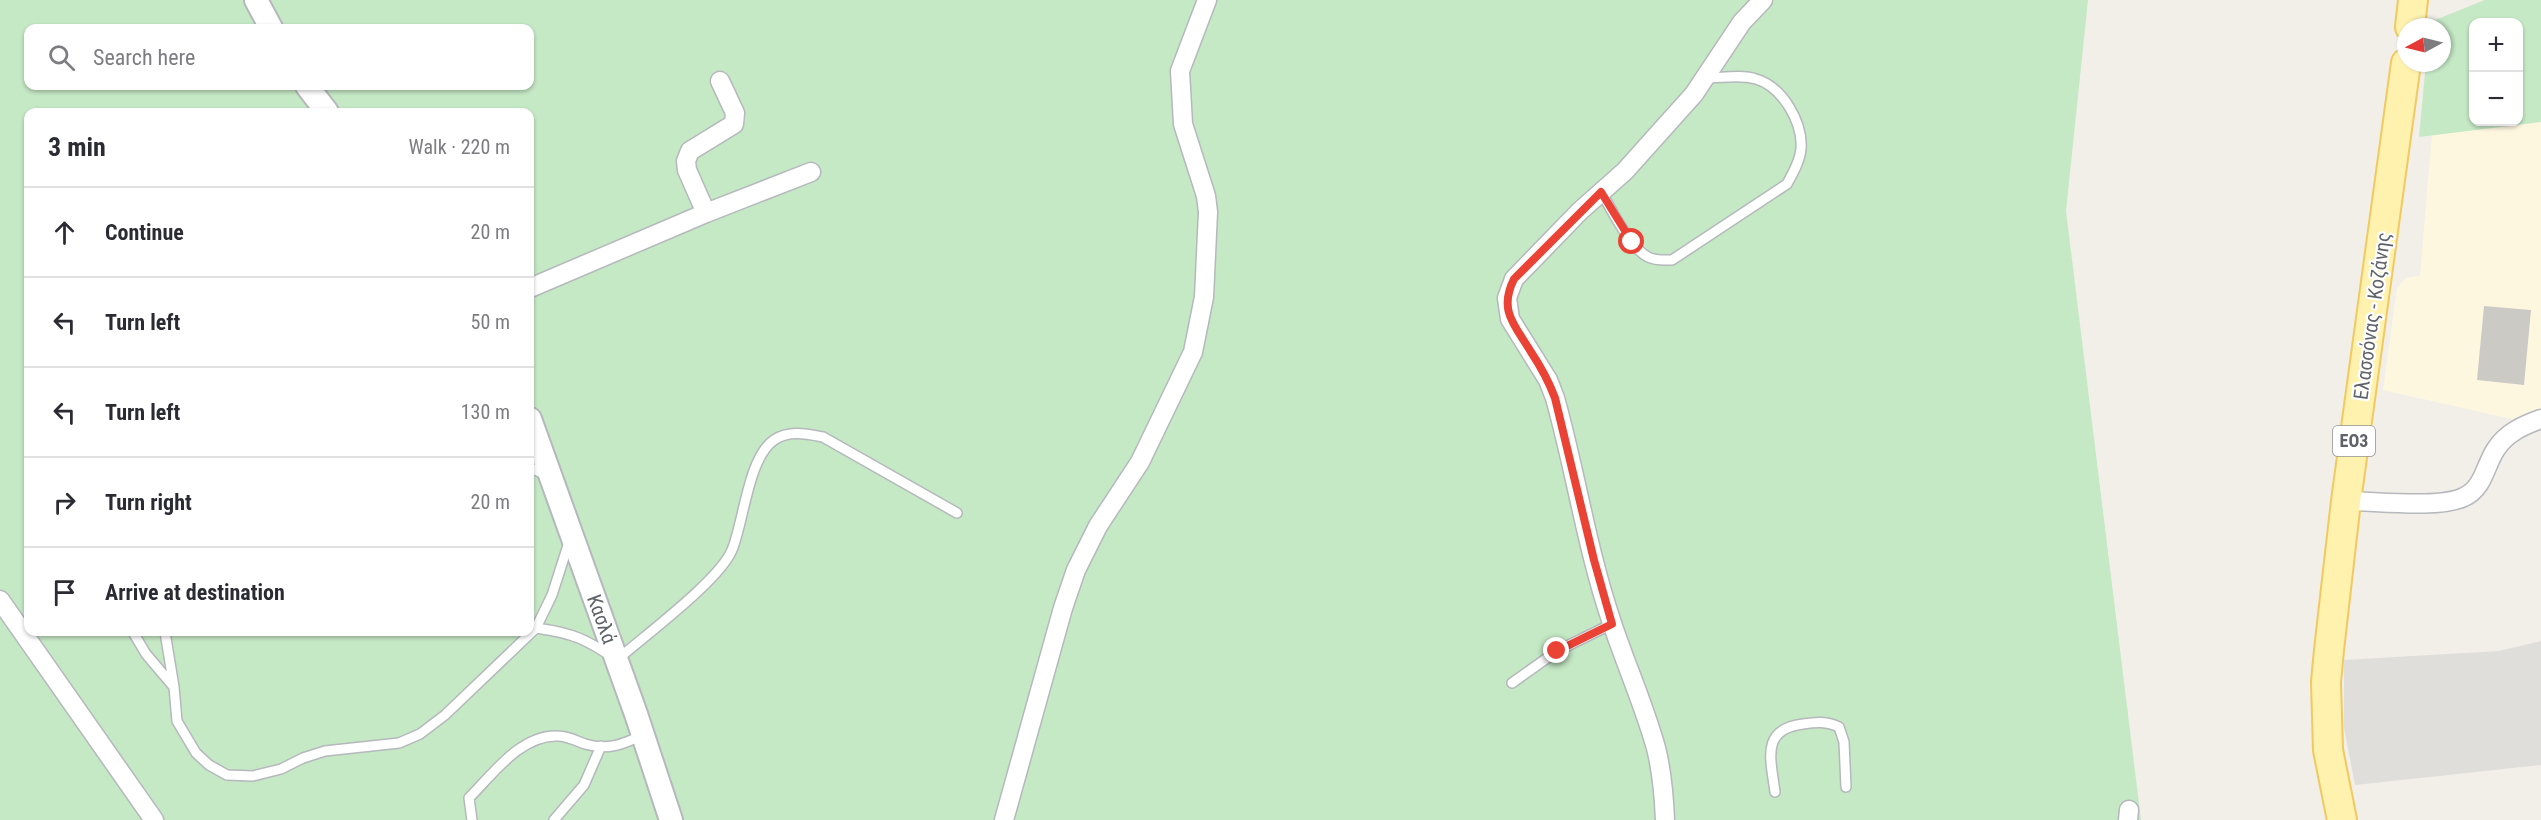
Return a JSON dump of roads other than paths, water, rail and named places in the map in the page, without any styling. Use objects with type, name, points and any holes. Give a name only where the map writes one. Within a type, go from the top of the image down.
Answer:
[{"type":"main road","points":[[2411,18],[2413,0]]},
{"type":"main road","name":"Ελασσόνας - Κοζάνης","points":[[2342,820],[2328,750],[2326,682],[2346,501],[2405,72]]},
{"type":"street","points":[[256,0],[269,24]]},
{"type":"street","points":[[1004,820],[1063,608],[1076,570],[1098,526],[1140,462],[1193,352],[1204,297],[1208,212],[1200,175],[1183,124],[1180,72],[1207,0]]},
{"type":"street","points":[[1665,820],[1663,783],[1656,748],[1612,624],[1594,560],[1555,398],[1548,380],[1510,319],[1507,308],[1509,289],[1514,279],[1625,171],[1694,94],[1742,22],[1763,0]]},
{"type":"street","points":[[706,213],[687,170],[686,161],[690,151],[734,124],[735,113],[720,81]]},
{"type":"street","points":[[310,90],[324,108]]},
{"type":"street","points":[[534,286],[706,213],[811,172]]},
{"type":"street","points":[[2346,501],[2440,504],[2465,497],[2476,489],[2496,448],[2502,441],[2518,428],[2541,419]]},
{"type":"street","name":"Κασλά","points":[[534,440],[540,472],[572,536],[671,820]]},
{"type":"street","points":[[0,600],[24,634]]},
{"type":"street","points":[[25,636],[154,820]]},
{"type":"lane","points":[[1601,192],[1632,242],[1647,257],[1672,260],[1787,184],[1801,151],[1799,126],[1785,102],[1768,84],[1756,78],[1704,78]]},
{"type":"lane","points":[[572,536],[552,596],[536,628],[567,632],[583,638],[617,660],[712,578],[731,553],[756,466],[764,451],[774,441],[786,435],[804,433],[823,437],[957,513]]},
{"type":"lane","points":[[1512,683],[1557,651],[1612,624]]},
{"type":"lane","points":[[135,636],[146,654],[174,687]]},
{"type":"lane","points":[[166,636],[177,721],[196,753],[227,775],[253,776],[281,769],[303,758],[325,751],[399,743],[420,734],[445,715],[528,636]]},
{"type":"lane","points":[[1775,792],[1771,760],[1773,742],[1778,731],[1787,726],[1804,723],[1828,722],[1839,727],[1844,742],[1846,787]]},
{"type":"lane","points":[[472,820],[469,798],[520,748],[543,738],[559,736],[590,745],[617,747],[643,735]]},
{"type":"lane","points":[[554,820],[584,784],[601,746]]}]
